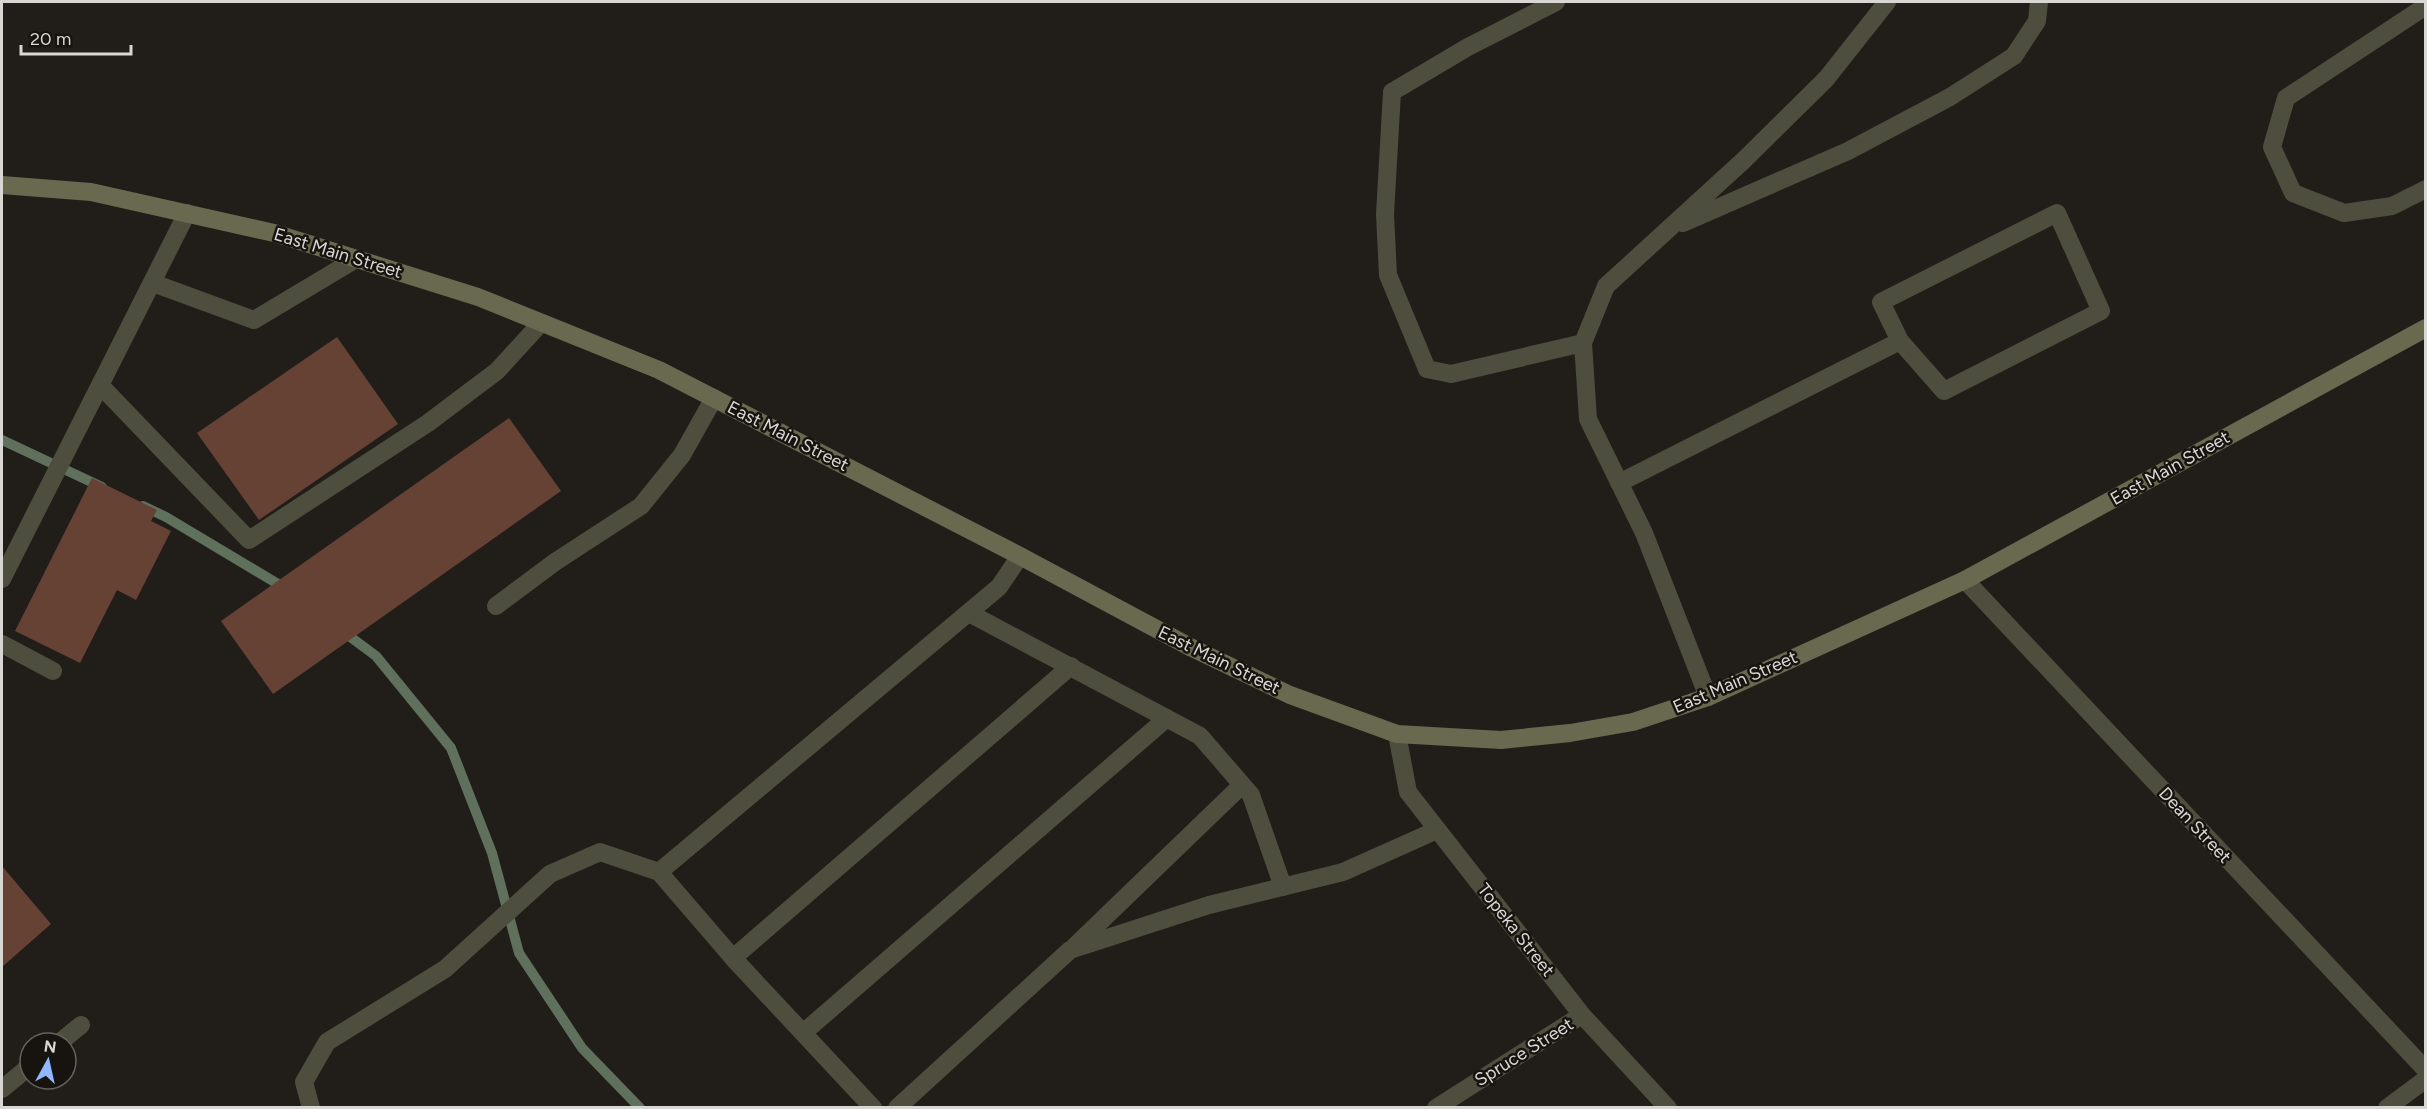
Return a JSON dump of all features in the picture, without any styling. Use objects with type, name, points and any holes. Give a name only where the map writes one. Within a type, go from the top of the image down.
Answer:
[{"type":"main road","name":"East Main Street","points":[[2,185],[91,192],[273,233],[478,297],[659,370],[1020,556],[1192,648],[1290,695],[1398,734],[1501,740],[1570,733],[1633,722],[1708,697],[1965,580],[2426,328]]},
{"type":"street","points":[[1556,2],[1468,47],[1392,92],[1385,214],[1388,275],[1427,369],[1450,374],[1583,344]]},
{"type":"street","points":[[1708,697],[1644,533],[1588,419],[1583,344],[1606,286],[1671,228],[1826,79],[1887,2]]},
{"type":"street","points":[[1671,228],[1848,151],[1950,97],[2014,56],[2037,21],[2039,2]]},
{"type":"street","points":[[2426,6],[2286,98],[2272,147],[2293,193],[2344,213],[2392,206],[2426,189]]},
{"type":"street","points":[[2,579],[187,213]]},
{"type":"street","points":[[2057,213],[2101,311],[1944,391],[1900,341],[1881,302],[2057,213]]},
{"type":"street","points":[[153,284],[254,320],[356,259]]},
{"type":"street","points":[[99,385],[249,540],[428,423],[497,371],[541,323]]},
{"type":"street","points":[[1619,483],[1900,341]]},
{"type":"street","points":[[496,606],[555,562],[641,506],[682,455],[714,398]]},
{"type":"street","points":[[659,872],[999,587],[1020,556]]},
{"type":"street","name":"Dean Street","points":[[1965,580],[2426,1070]]},
{"type":"street","points":[[969,613],[1200,736],[1251,795],[1283,886]]},
{"type":"street","points":[[2,644],[53,671]]},
{"type":"street","points":[[733,958],[1071,666]]},
{"type":"street","points":[[804,1033],[1167,718]]},
{"type":"street","name":"Topeka Street","points":[[1398,734],[1408,792],[1582,1015],[1668,1107]]},
{"type":"street","points":[[897,1107],[1070,950],[1242,785]]},
{"type":"street","points":[[1070,950],[1209,905],[1343,872],[1437,830]]},
{"type":"street","points":[[311,1107],[304,1082],[327,1042],[445,969],[550,874],[600,852],[659,872],[733,958],[873,1107]]},
{"type":"street","name":"Spruce Street","points":[[1436,1107],[1582,1015]]},
{"type":"street","points":[[74,1031],[81,1025]]},
{"type":"street","points":[[2,1089],[18,1076]]},
{"type":"street","points":[[2387,1107],[2426,1079]]},
{"type":"building","points":[[337,337],[398,424],[259,520],[197,433]]},
{"type":"building","points":[[509,418],[561,491],[273,694],[221,621]]},
{"type":"building","points":[[92,478],[157,510],[151,521],[171,531],[136,600],[117,590],[80,663],[15,631]]},
{"type":"building","points":[[2,866],[51,924],[2,967]]},
{"type":"waterway","points":[[2,440],[102,487]]},
{"type":"waterway","points":[[143,506],[166,517],[288,590]]},
{"type":"waterway","points":[[341,630],[376,656],[451,748],[492,853],[519,953],[582,1048],[640,1108]]}]
